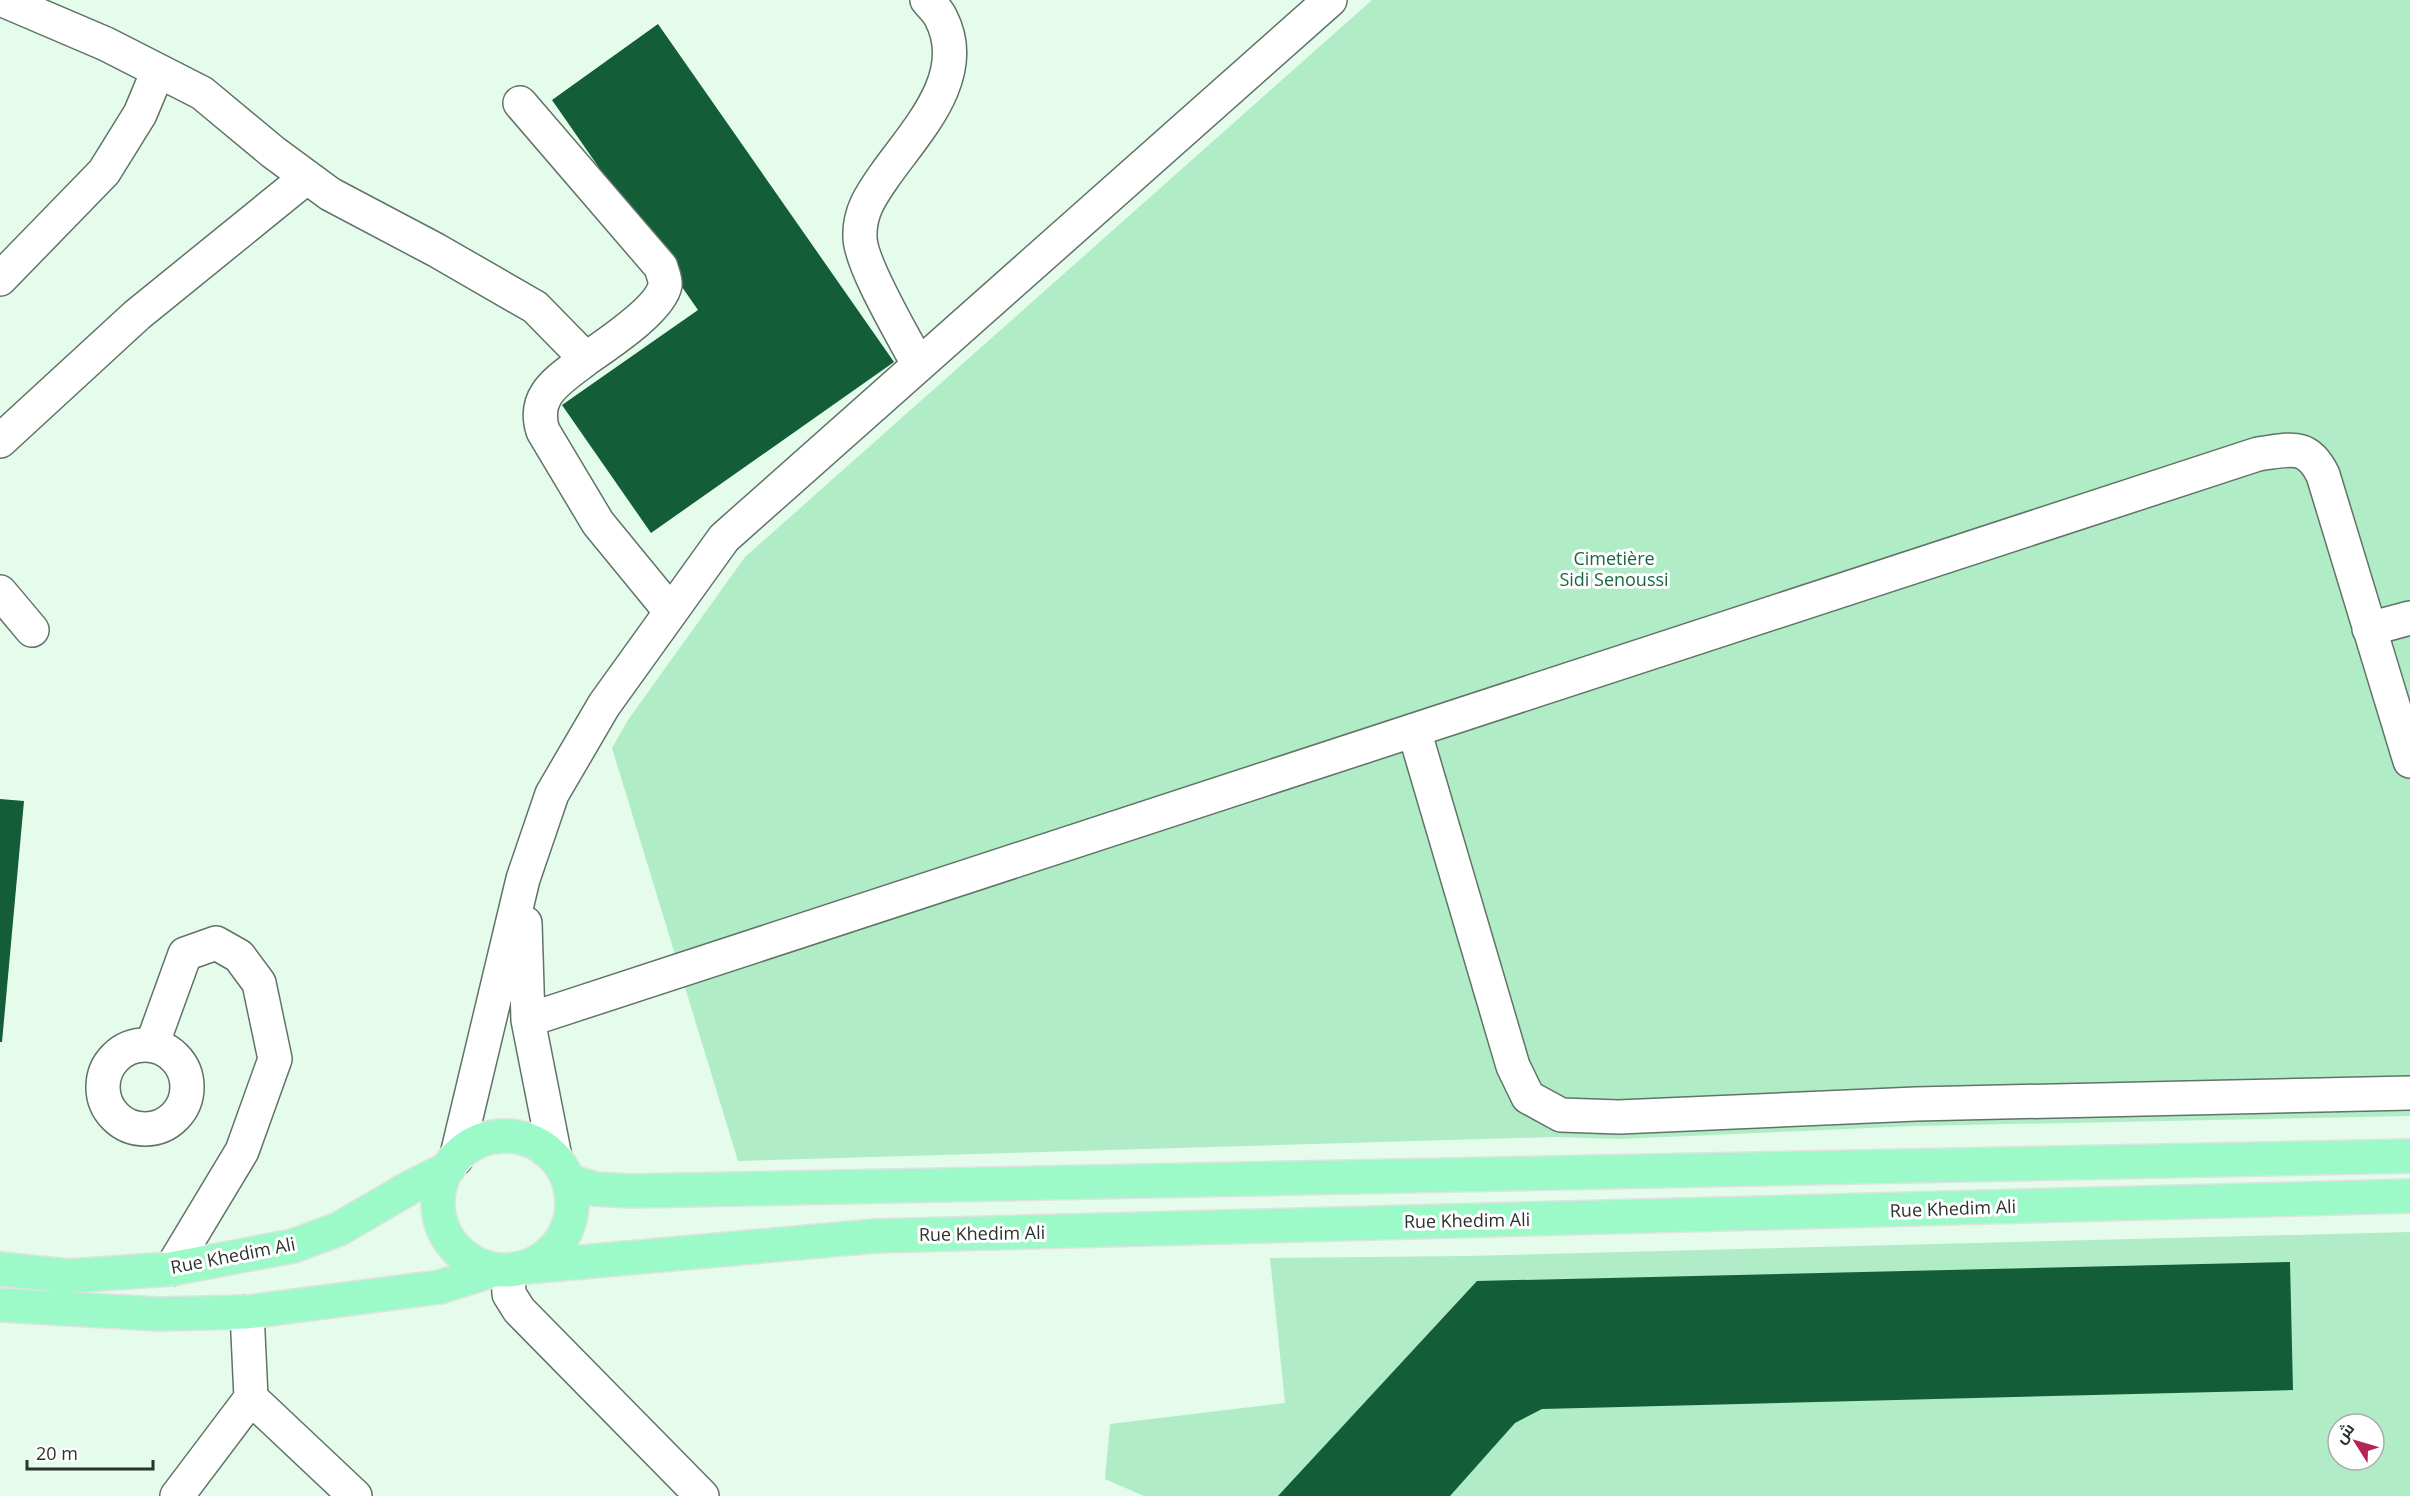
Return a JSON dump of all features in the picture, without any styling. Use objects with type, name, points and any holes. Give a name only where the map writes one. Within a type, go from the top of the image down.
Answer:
[{"type":"main road","points":[[509,1269],[464,1256],[452,1245],[439,1215],[438,1198],[441,1182],[452,1163],[472,1144],[494,1137],[516,1137],[537,1143],[562,1169],[595,1189],[631,1191],[2410,1156]]},
{"type":"main road","name":"Rue Khedim Ali","points":[[0,1269],[69,1275],[171,1269],[293,1246],[339,1229],[452,1163]]},
{"type":"main road","points":[[0,1305],[159,1314],[247,1312],[440,1287],[542,1259],[556,1247],[566,1231],[572,1214],[572,1195],[562,1169]]},
{"type":"main road","name":"Rue Khedim Ali","points":[[509,1269],[875,1236],[2410,1196]]},
{"type":"street","points":[[3,0],[106,44],[202,93],[273,152],[330,194],[436,250],[535,307],[586,359]]},
{"type":"street","points":[[918,364],[867,264],[860,239],[861,217],[871,195],[940,95],[949,69],[950,45],[944,26],[941,17],[927,0]]},
{"type":"street","points":[[452,1163],[523,879],[552,794],[604,705],[724,538],[1330,0]]},
{"type":"street","points":[[0,279],[104,172],[140,114],[158,70]]},
{"type":"street","points":[[520,103],[661,267],[665,285],[655,304],[639,319],[548,388],[539,418],[543,431],[598,523],[671,612]]},
{"type":"street","points":[[0,441],[137,315],[307,177]]},
{"type":"street","points":[[528,1020],[2258,454],[2296,449],[2316,460],[2323,476],[2410,761]]},
{"type":"street","points":[[0,592],[32,630]]},
{"type":"street","points":[[2369,629],[2410,618]]},
{"type":"street","points":[[1414,730],[1513,1066],[1528,1097],[1561,1115],[1619,1117],[1916,1104],[2410,1094]]},
{"type":"street","points":[[523,879],[528,1020],[562,1169]]},
{"type":"street","points":[[152,1045],[185,954],[216,943],[239,956],[259,983],[275,1059],[242,1151],[171,1269]]},
{"type":"street","points":[[509,1269],[509,1294],[519,1310],[702,1496]]},
{"type":"street","points":[[177,1496],[251,1398],[247,1312]]},
{"type":"street","points":[[251,1398],[355,1496]]},
{"type":"green space","name":"Cimetière Sidi Senoussi","points":[[1372,0],[2410,0],[2410,1116],[1916,1126],[1619,1139],[1555,1137],[738,1161],[612,748],[628,720],[745,557]]},
{"type":"green space","points":[[2410,1232],[2410,1496],[1144,1496],[1105,1479],[1110,1424],[1285,1403],[1270,1258],[1467,1256]]},
{"type":"building","points":[[658,24],[894,362],[651,533],[562,405],[698,310],[552,100]]},
{"type":"building","points":[[0,799],[24,801],[2,1042],[0,1042]]},
{"type":"building","points":[[2290,1262],[2293,1390],[1542,1409],[1515,1423],[1450,1496],[1278,1496],[1477,1281]]}]
